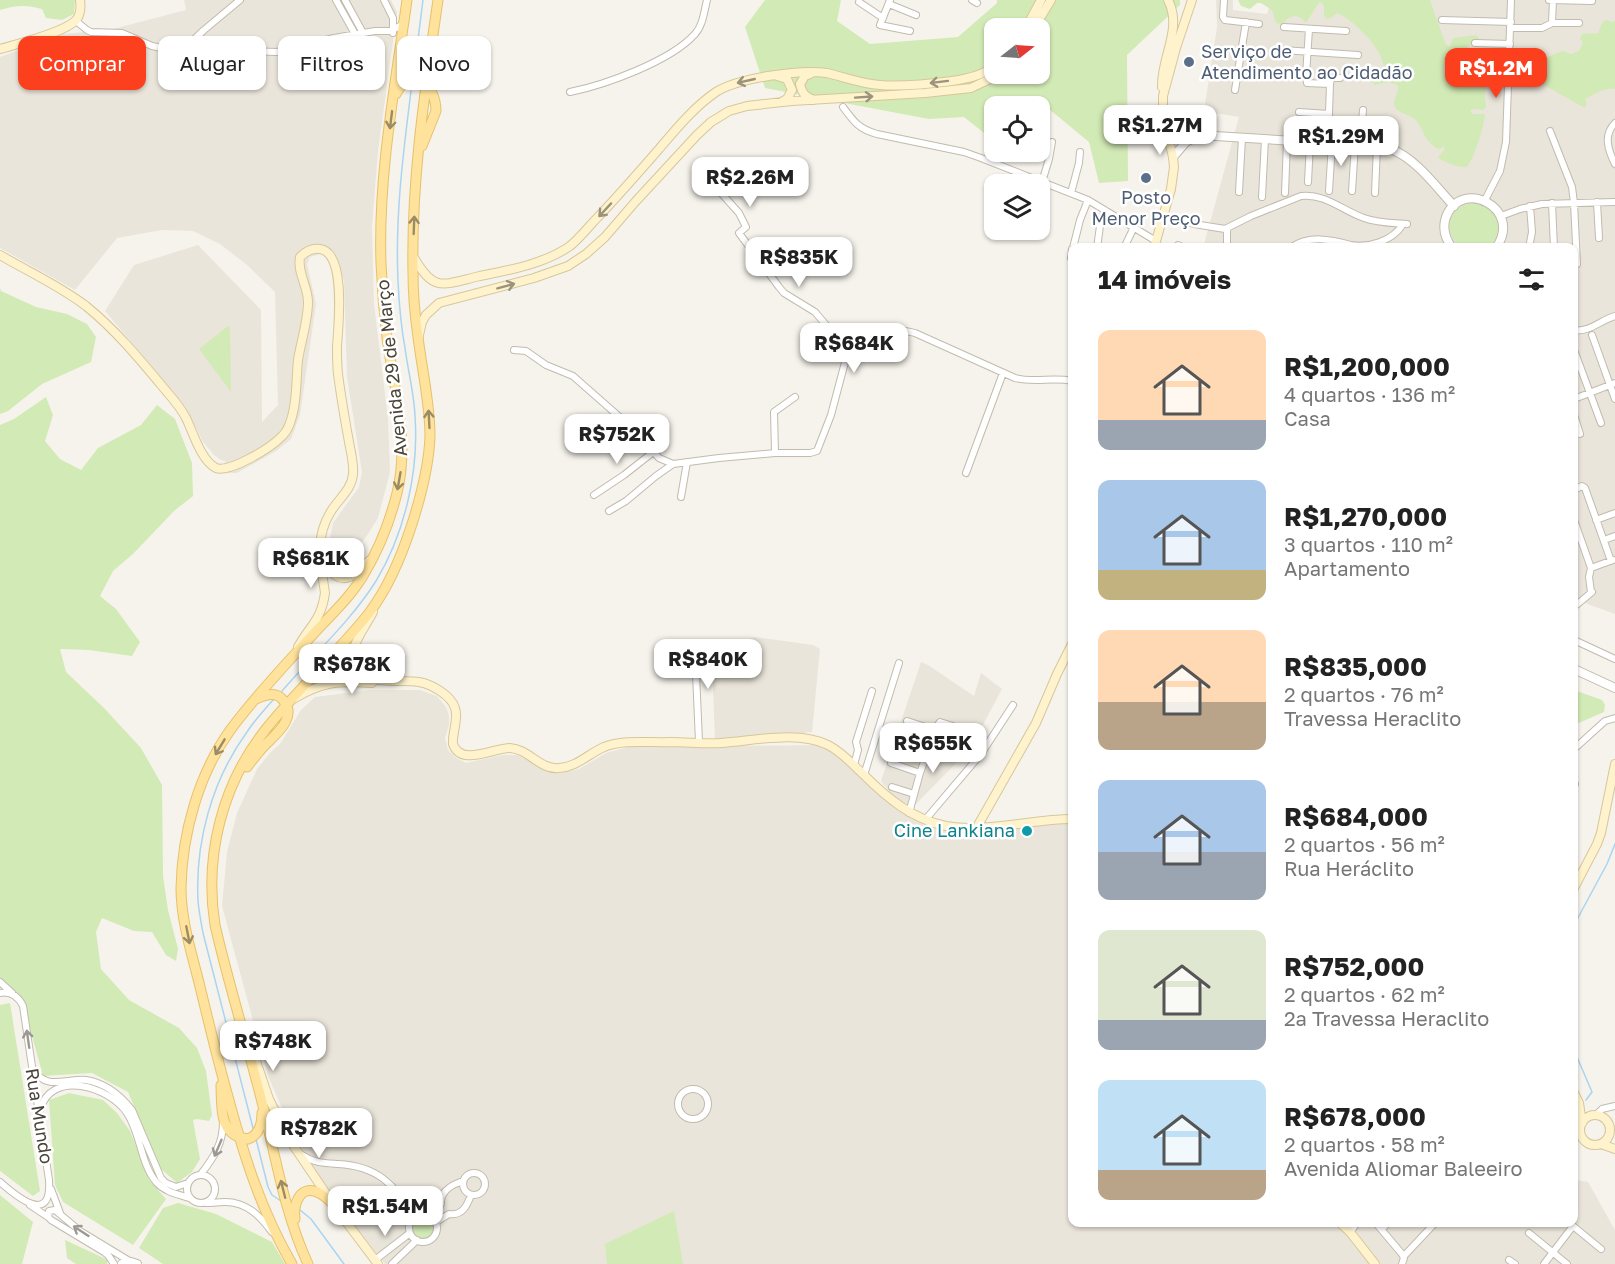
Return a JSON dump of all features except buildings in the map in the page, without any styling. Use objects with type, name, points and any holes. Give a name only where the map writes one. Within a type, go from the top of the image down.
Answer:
[{"type":"main road","points":[[0,49],[72,24],[76,21],[80,11],[80,0]]},
{"type":"main road","name":"Avenida 29 de Março","points":[[402,36],[407,0]]},
{"type":"main road","name":"Avenida 29 de Março","points":[[433,36],[438,0]]},
{"type":"main road","points":[[1031,18],[1041,0]]},
{"type":"main road","points":[[1040,18],[1051,0]]},
{"type":"main road","points":[[1155,243],[1173,179],[1173,157],[1162,106],[1162,76],[1174,21],[1168,0]]},
{"type":"main road","points":[[1163,96],[1192,0]]},
{"type":"main road","name":"Avenida 29 de Março","points":[[292,1264],[264,1209],[241,1138],[213,1041],[187,933],[181,889],[190,819],[206,772],[222,742],[254,700],[357,585],[374,555],[394,504],[400,481],[402,456],[399,411],[385,320],[381,260],[383,192],[397,72]]},
{"type":"main road","points":[[412,255],[428,278],[435,283],[450,283],[526,266],[570,246],[702,102],[719,90],[737,83],[774,75],[819,73],[878,85],[903,86],[965,79],[984,72]]},
{"type":"main road","points":[[816,101],[807,98],[800,84],[805,76],[819,73]]},
{"type":"main road","points":[[774,75],[787,80],[792,90],[787,99],[777,103]]},
{"type":"main road","points":[[418,339],[425,317],[439,303],[534,278],[568,266],[586,254],[605,237],[711,122],[729,111],[747,106],[777,103],[971,88],[984,82]]},
{"type":"main road","points":[[393,101],[398,90]]},
{"type":"main road","name":"Avenida 29 de Março","points":[[289,702],[360,624],[381,595],[412,524],[423,486],[430,438],[418,339],[412,255],[418,157],[426,90]]},
{"type":"main road","points":[[0,255],[63,290],[104,321],[135,354],[181,410],[200,450],[209,463],[224,469],[238,465],[273,444],[287,430],[292,415],[307,309],[307,292],[299,264],[300,257],[303,253],[314,249],[327,252],[333,261],[337,276],[338,374],[353,476],[349,488],[336,503],[324,524],[319,543],[325,593],[318,619],[292,657]]},
{"type":"main road","points":[[324,524],[324,555],[327,569],[332,574],[337,577],[351,577],[361,570],[374,555]]},
{"type":"main road","points":[[381,595],[354,647],[353,661],[359,672],[367,678],[407,682]]},
{"type":"main road","points":[[977,827],[1036,723],[1068,652]]},
{"type":"main road","points":[[289,702],[316,687],[332,683],[418,681],[440,691],[452,702],[456,713],[453,744],[458,752],[467,756],[500,749],[515,749],[553,768],[575,765],[603,748],[624,743],[717,743],[804,738],[820,741],[831,747],[854,765],[897,806],[925,820],[945,826],[977,827],[1068,819]]},
{"type":"main road","points":[[254,700],[273,694],[289,702]]},
{"type":"main road","points":[[289,702],[287,717],[282,729],[259,752],[232,786],[217,833],[211,904],[214,925],[288,1210],[297,1240],[308,1264]]},
{"type":"main road","points":[[1578,880],[1601,833],[1615,764]]},
{"type":"main road","points":[[234,998],[269,1099],[289,1139],[335,1207],[377,1262]]},
{"type":"main road","points":[[213,1041],[221,1085],[223,1118],[229,1130],[241,1138],[252,1138],[257,1134],[261,1125],[262,1105]]},
{"type":"main road","points":[[1578,1100],[1595,1115],[1608,1122],[1615,1147],[1592,1145],[1584,1141],[1580,1132],[1584,1119],[1595,1115]]},
{"type":"main road","points":[[1580,1103],[1582,1124]]},
{"type":"main road","points":[[1601,1144],[1608,1138],[1610,1129]]},
{"type":"main road","points":[[297,1240],[294,1212],[296,1200],[301,1194],[315,1191],[335,1207]]},
{"type":"main road","points":[[1344,1227],[1375,1264]]},
{"type":"street","points":[[198,36],[240,0]]},
{"type":"street","points":[[336,0],[355,34]]},
{"type":"street","points":[[345,0],[363,33]]},
{"type":"street","points":[[384,0],[393,18],[392,31],[397,43]]},
{"type":"street","points":[[570,92],[622,76],[672,52],[699,29],[707,0]]},
{"type":"street","points":[[1224,0],[1223,17],[1225,20],[1258,24]]},
{"type":"street","points":[[1485,201],[1500,171],[1506,142],[1512,0]]},
{"type":"street","points":[[1552,23],[1552,0],[1592,1]]},
{"type":"street","points":[[859,2],[883,18]]},
{"type":"street","points":[[910,31],[880,25],[890,2],[916,15]]},
{"type":"street","points":[[1442,20],[1542,28],[1552,23],[1579,22]]},
{"type":"street","points":[[76,21],[91,32],[122,33],[144,44],[158,48]]},
{"type":"street","points":[[266,52],[277,52],[355,34],[392,31],[404,22]]},
{"type":"street","points":[[1235,90],[1246,22]]},
{"type":"street","points":[[1284,27],[1346,31]]},
{"type":"street","points":[[1309,29],[1307,83],[1330,84]]},
{"type":"street","points":[[1475,43],[1510,44]]},
{"type":"street","points":[[1282,50],[1358,55]]},
{"type":"street","points":[[1279,74],[1306,76]]},
{"type":"street","points":[[1329,191],[1330,84],[1331,78],[1340,78]]},
{"type":"street","points":[[843,107],[858,126],[870,132],[964,152],[1021,174]]},
{"type":"street","points":[[1352,191],[1363,110]]},
{"type":"street","points":[[1299,112],[1329,114]]},
{"type":"street","points":[[1615,123],[1609,131],[1607,141],[1615,164]]},
{"type":"street","points":[[1166,126],[1183,133],[1198,135],[1358,144],[1393,150],[1408,159],[1454,206]]},
{"type":"street","points":[[1550,130],[1570,178],[1576,243]]},
{"type":"street","points":[[1183,133],[1186,142]]},
{"type":"street","points":[[1173,157],[1186,142],[1198,135]]},
{"type":"street","points":[[1239,192],[1242,138]]},
{"type":"street","points":[[1262,197],[1265,140]]},
{"type":"street","points":[[1285,193],[1287,141]]},
{"type":"street","points":[[1044,174],[1052,142]]},
{"type":"street","points":[[1308,182],[1310,142]]},
{"type":"street","points":[[1375,193],[1377,146]]},
{"type":"street","points":[[1071,193],[1080,152]]},
{"type":"street","points":[[1050,185],[1088,200],[1134,227],[1154,243]]},
{"type":"street","points":[[714,186],[733,205],[743,220],[746,227],[739,233],[784,293],[815,312],[848,351]]},
{"type":"street","points":[[1163,215],[1194,224],[1227,229],[1251,216],[1301,196],[1307,196],[1330,201],[1365,219],[1405,224],[1397,232],[1376,243]]},
{"type":"street","points":[[1450,243],[1444,226],[1449,212],[1454,206],[1474,198],[1495,207],[1501,216],[1503,231],[1499,243]]},
{"type":"street","points":[[1074,243],[1088,200]]},
{"type":"street","points":[[1597,202],[1599,238]]},
{"type":"street","points":[[1501,216],[1530,206],[1552,203],[1615,202]]},
{"type":"street","points":[[1552,203],[1554,243]]},
{"type":"street","points":[[1530,206],[1532,232],[1530,243]]},
{"type":"street","points":[[1098,243],[1105,210]]},
{"type":"street","points":[[1126,243],[1134,227]]},
{"type":"street","points":[[1227,229],[1227,243]]},
{"type":"street","points":[[1298,243],[1312,239],[1342,243]]},
{"type":"street","points":[[1578,330],[1584,331],[1600,321],[1615,316]]},
{"type":"street","points":[[609,511],[674,465],[775,453],[814,453],[819,449],[837,396],[848,351],[853,345],[875,335],[897,330],[908,331],[1023,380],[1058,378],[1068,380]]},
{"type":"street","points":[[1592,335],[1613,384],[1615,399]]},
{"type":"street","points":[[514,350],[526,351],[546,365],[573,376],[623,420],[652,453],[674,465]]},
{"type":"street","points":[[1578,361],[1600,423]]},
{"type":"street","points":[[966,473],[1003,373]]},
{"type":"street","points":[[1578,398],[1613,384]]},
{"type":"street","points":[[775,453],[774,412],[795,397]]},
{"type":"street","points":[[1578,428],[1580,434]]},
{"type":"street","points":[[594,495],[652,453]]},
{"type":"street","points":[[681,498],[687,462]]},
{"type":"street","points":[[1578,488],[1585,488],[1613,560],[1591,568]]},
{"type":"street","points":[[1596,520],[1615,513]]},
{"type":"street","points":[[1604,540],[1615,536]]},
{"type":"street","points":[[1578,539],[1591,568],[1589,577],[1591,592],[1578,603]]},
{"type":"street","points":[[1578,642],[1615,659]]},
{"type":"street","points":[[695,650],[699,742]]},
{"type":"street","points":[[864,775],[899,663]]},
{"type":"street","points":[[1578,671],[1615,688]]},
{"type":"street","points":[[854,765],[858,750],[856,742],[872,691]]},
{"type":"street","points":[[925,820],[981,754],[1013,705]]},
{"type":"street","points":[[1578,745],[1605,721],[1615,718]]},
{"type":"street","points":[[907,721],[950,738]]},
{"type":"street","points":[[909,813],[920,773],[940,722],[953,726]]},
{"type":"street","points":[[900,742],[928,752]]},
{"type":"street","points":[[931,744],[949,750]]},
{"type":"street","points":[[891,763],[920,773]]},
{"type":"street","points":[[892,787],[914,794]]},
{"type":"street","points":[[0,982],[15,996]]},
{"type":"street","points":[[0,993],[7,992],[15,996]]},
{"type":"street","name":"Rua Mundo","points":[[15,996],[23,1006],[49,1180],[48,1198],[36,1205],[27,1203]]},
{"type":"street","points":[[31,1062],[36,1074],[43,1081],[55,1083],[86,1080],[102,1084],[117,1094],[125,1101],[138,1122],[160,1178],[176,1187],[188,1183]]},
{"type":"street","points":[[39,1113],[45,1097],[58,1089],[68,1086],[85,1086],[99,1090],[118,1102],[130,1119],[151,1174],[158,1184],[170,1192],[197,1203],[224,1202],[246,1207],[256,1213],[281,1245]]},
{"type":"street","points":[[698,1090],[705,1095],[708,1104],[702,1116],[690,1118],[679,1110],[678,1100],[684,1092],[698,1090]]},
{"type":"street","points":[[1595,1115],[1602,1109],[1615,1106]]},
{"type":"street","points":[[189,1198],[186,1190],[188,1183],[194,1176],[201,1174],[222,1141],[223,1118]]},
{"type":"street","points":[[299,1153],[314,1162],[354,1166],[379,1174],[401,1197],[414,1217]]},
{"type":"street","points":[[316,1179],[318,1168],[327,1164]]},
{"type":"street","points":[[472,1173],[478,1174],[485,1186],[481,1192],[471,1195],[463,1188],[463,1181],[472,1173]]},
{"type":"street","points":[[201,1174],[211,1179],[215,1188],[213,1197],[206,1203]]},
{"type":"street","points":[[49,1180],[61,1215]]},
{"type":"street","points":[[449,1214],[441,1204],[442,1194],[453,1185],[463,1181]]},
{"type":"street","points":[[0,1182],[51,1220],[104,1252],[114,1264]]},
{"type":"street","points":[[436,1222],[449,1214],[454,1215],[463,1211],[471,1195]]},
{"type":"street","points":[[428,1214],[436,1222],[437,1231],[433,1238],[425,1242],[417,1240],[410,1233],[410,1224],[414,1217],[428,1214],[441,1204]]},
{"type":"street","points":[[48,1216],[51,1209],[55,1210],[80,1231],[134,1263]]},
{"type":"street","points":[[1350,1232],[1354,1227]]},
{"type":"street","points":[[1402,1264],[1404,1256],[1431,1227]]},
{"type":"street","points":[[1544,1264],[1569,1227]]},
{"type":"street","points":[[1575,1227],[1601,1249]]},
{"type":"street","points":[[1382,1229],[1404,1256]]},
{"type":"street","points":[[377,1262],[410,1233]]},
{"type":"street","points":[[1529,1233],[1567,1264]]},
{"type":"street","points":[[392,1264],[417,1240]]},
{"type":"street","points":[[122,1264],[134,1263]]},
{"type":"shaded area","points":[[184,0],[391,0],[397,12],[378,151],[372,226],[374,304],[388,419],[390,472],[378,518],[348,561],[333,563],[328,548],[333,523],[359,487],[362,472],[347,377],[344,281],[336,260],[325,253],[310,257],[307,264],[316,304],[300,415],[291,439],[276,451],[237,473],[228,473],[220,468],[226,461],[214,455],[203,442],[185,406],[105,311],[134,265],[198,245],[261,310],[262,422],[278,405],[275,292],[247,265],[220,244],[193,231],[162,230],[117,238],[75,290],[0,248],[0,57],[18,50],[18,90],[146,90],[146,36],[57,36],[109,30],[186,10]]},
{"type":"shaded area","points":[[1216,0],[1233,0],[1233,10],[1267,14],[1271,0],[1615,0],[1615,614],[1578,600],[1578,243],[1204,243],[1239,117],[1204,111],[1217,27]]},
{"type":"shaded area","points":[[754,637],[813,645],[820,649],[812,732],[715,742],[712,662],[718,648]]},
{"type":"shaded area","points":[[921,662],[974,696],[981,673],[1002,689],[976,738],[967,737],[963,756],[915,805],[898,802],[881,781]]},
{"type":"shaded area","points":[[370,690],[420,690],[437,696],[449,715],[445,738],[448,750],[466,763],[502,755],[517,755],[553,773],[561,773],[579,769],[606,753],[628,747],[824,745],[907,811],[945,827],[1068,823],[1068,1227],[1578,1227],[1578,1180],[1588,1182],[1615,1230],[1615,1264],[385,1264],[317,1175],[289,1124],[268,1076],[222,906],[227,852],[237,813],[257,769],[280,744],[301,710],[315,697]]},
{"type":"green space","points":[[0,0],[75,0],[74,14],[62,20],[46,18],[42,9],[31,7],[17,6],[0,10]]},
{"type":"green space","points":[[765,0],[841,0],[837,21],[870,44],[958,37],[997,3],[997,0],[1180,0],[1180,5],[1127,55],[1128,181],[1099,183],[1089,142],[1050,110],[1050,96],[984,96],[984,133],[964,117],[929,119],[765,88],[745,27]]},
{"type":"green space","points":[[1238,0],[1430,0],[1446,45],[1450,46],[1453,38],[1476,35],[1479,38],[1468,46],[1463,59],[1476,62],[1478,72],[1469,82],[1476,86],[1481,85],[1484,81],[1486,84],[1486,107],[1483,110],[1470,110],[1472,114],[1485,114],[1479,141],[1467,167],[1456,166],[1438,157],[1444,150],[1444,146],[1440,149],[1436,148],[1413,118],[1395,107],[1398,85],[1388,82],[1375,85],[1372,82],[1371,78],[1375,70],[1384,68],[1382,60],[1373,44],[1351,22],[1337,13],[1327,19],[1324,16],[1324,6],[1321,2],[1306,23],[1301,18],[1293,16],[1285,21],[1284,25],[1276,23],[1272,10],[1261,3],[1257,3],[1250,9],[1241,6]]},
{"type":"green space","points":[[1603,21],[1615,21],[1615,89],[1603,90],[1585,99],[1587,103],[1585,108],[1535,80],[1533,76],[1545,60],[1563,51],[1571,54],[1579,51],[1583,42],[1580,39],[1581,35],[1598,33]]},
{"type":"green space","points":[[1472,203],[1481,205],[1494,214],[1499,227],[1498,234],[1492,243],[1456,243],[1454,241],[1450,220],[1457,209]]},
{"type":"green space","points":[[0,288],[1,291],[36,307],[67,314],[87,324],[96,337],[91,362],[42,384],[8,411],[0,414]]},
{"type":"green space","points":[[228,326],[230,328],[231,392],[199,349]]},
{"type":"green space","points":[[46,397],[53,415],[45,441],[60,459],[81,470],[98,448],[141,425],[157,405],[175,419],[192,463],[193,496],[174,511],[134,553],[113,571],[100,596],[116,609],[140,642],[132,656],[89,650],[60,649],[66,672],[141,748],[162,785],[163,876],[168,910],[178,949],[176,961],[166,955],[152,932],[134,931],[102,918],[96,932],[101,969],[129,1000],[179,1028],[197,1048],[206,1071],[212,1115],[209,1121],[193,1120],[200,1159],[192,1172],[177,1183],[160,1168],[128,1092],[92,1073],[43,1076],[22,999],[0,981],[0,425],[14,419]]},
{"type":"green space","points":[[1578,691],[1602,700],[1605,705],[1604,712],[1578,723]]},
{"type":"green space","points":[[10,1003],[40,1191],[33,1196],[0,1171],[0,1005]]},
{"type":"green space","points":[[69,1093],[103,1100],[117,1113],[130,1131],[150,1181],[166,1199],[133,1245],[63,1202],[55,1185],[49,1100]]},
{"type":"green space","points":[[0,1195],[33,1222],[22,1264],[0,1264]]},
{"type":"green space","points":[[178,1203],[216,1214],[272,1242],[285,1264],[163,1264],[139,1248],[163,1208]]},
{"type":"green space","points":[[674,1211],[683,1264],[607,1264],[605,1244]]},
{"type":"green space","points":[[423,1217],[431,1220],[434,1228],[431,1236],[423,1239],[415,1236],[412,1228],[415,1220]]},
{"type":"green space","points":[[65,1240],[108,1260],[107,1264],[76,1264],[67,1258]]},
{"type":"waterway","points":[[418,36],[423,0]]},
{"type":"waterway","points":[[282,691],[343,624],[376,581],[395,543],[408,501],[416,437],[413,399],[401,323],[397,257],[400,186],[411,91]]},
{"type":"waterway","points":[[254,1132],[203,933],[198,901],[199,856],[208,812],[224,770],[253,724],[273,700]]},
{"type":"waterway","points":[[1578,918],[1607,864],[1615,844]]},
{"type":"waterway","points":[[1578,1059],[1592,1092],[1586,1100]]},
{"type":"waterway","points":[[256,1139],[268,1187],[272,1195],[281,1201]]},
{"type":"waterway","points":[[300,1210],[311,1219],[344,1264]]},
{"type":"place","name":"Serviço de Atendimento ao Cidadão","points":[[1189,62]]},
{"type":"place","name":"Posto Menor Preço","points":[[1146,178]]},
{"type":"place","name":"Cine Lankiana","points":[[1027,831]]}]
